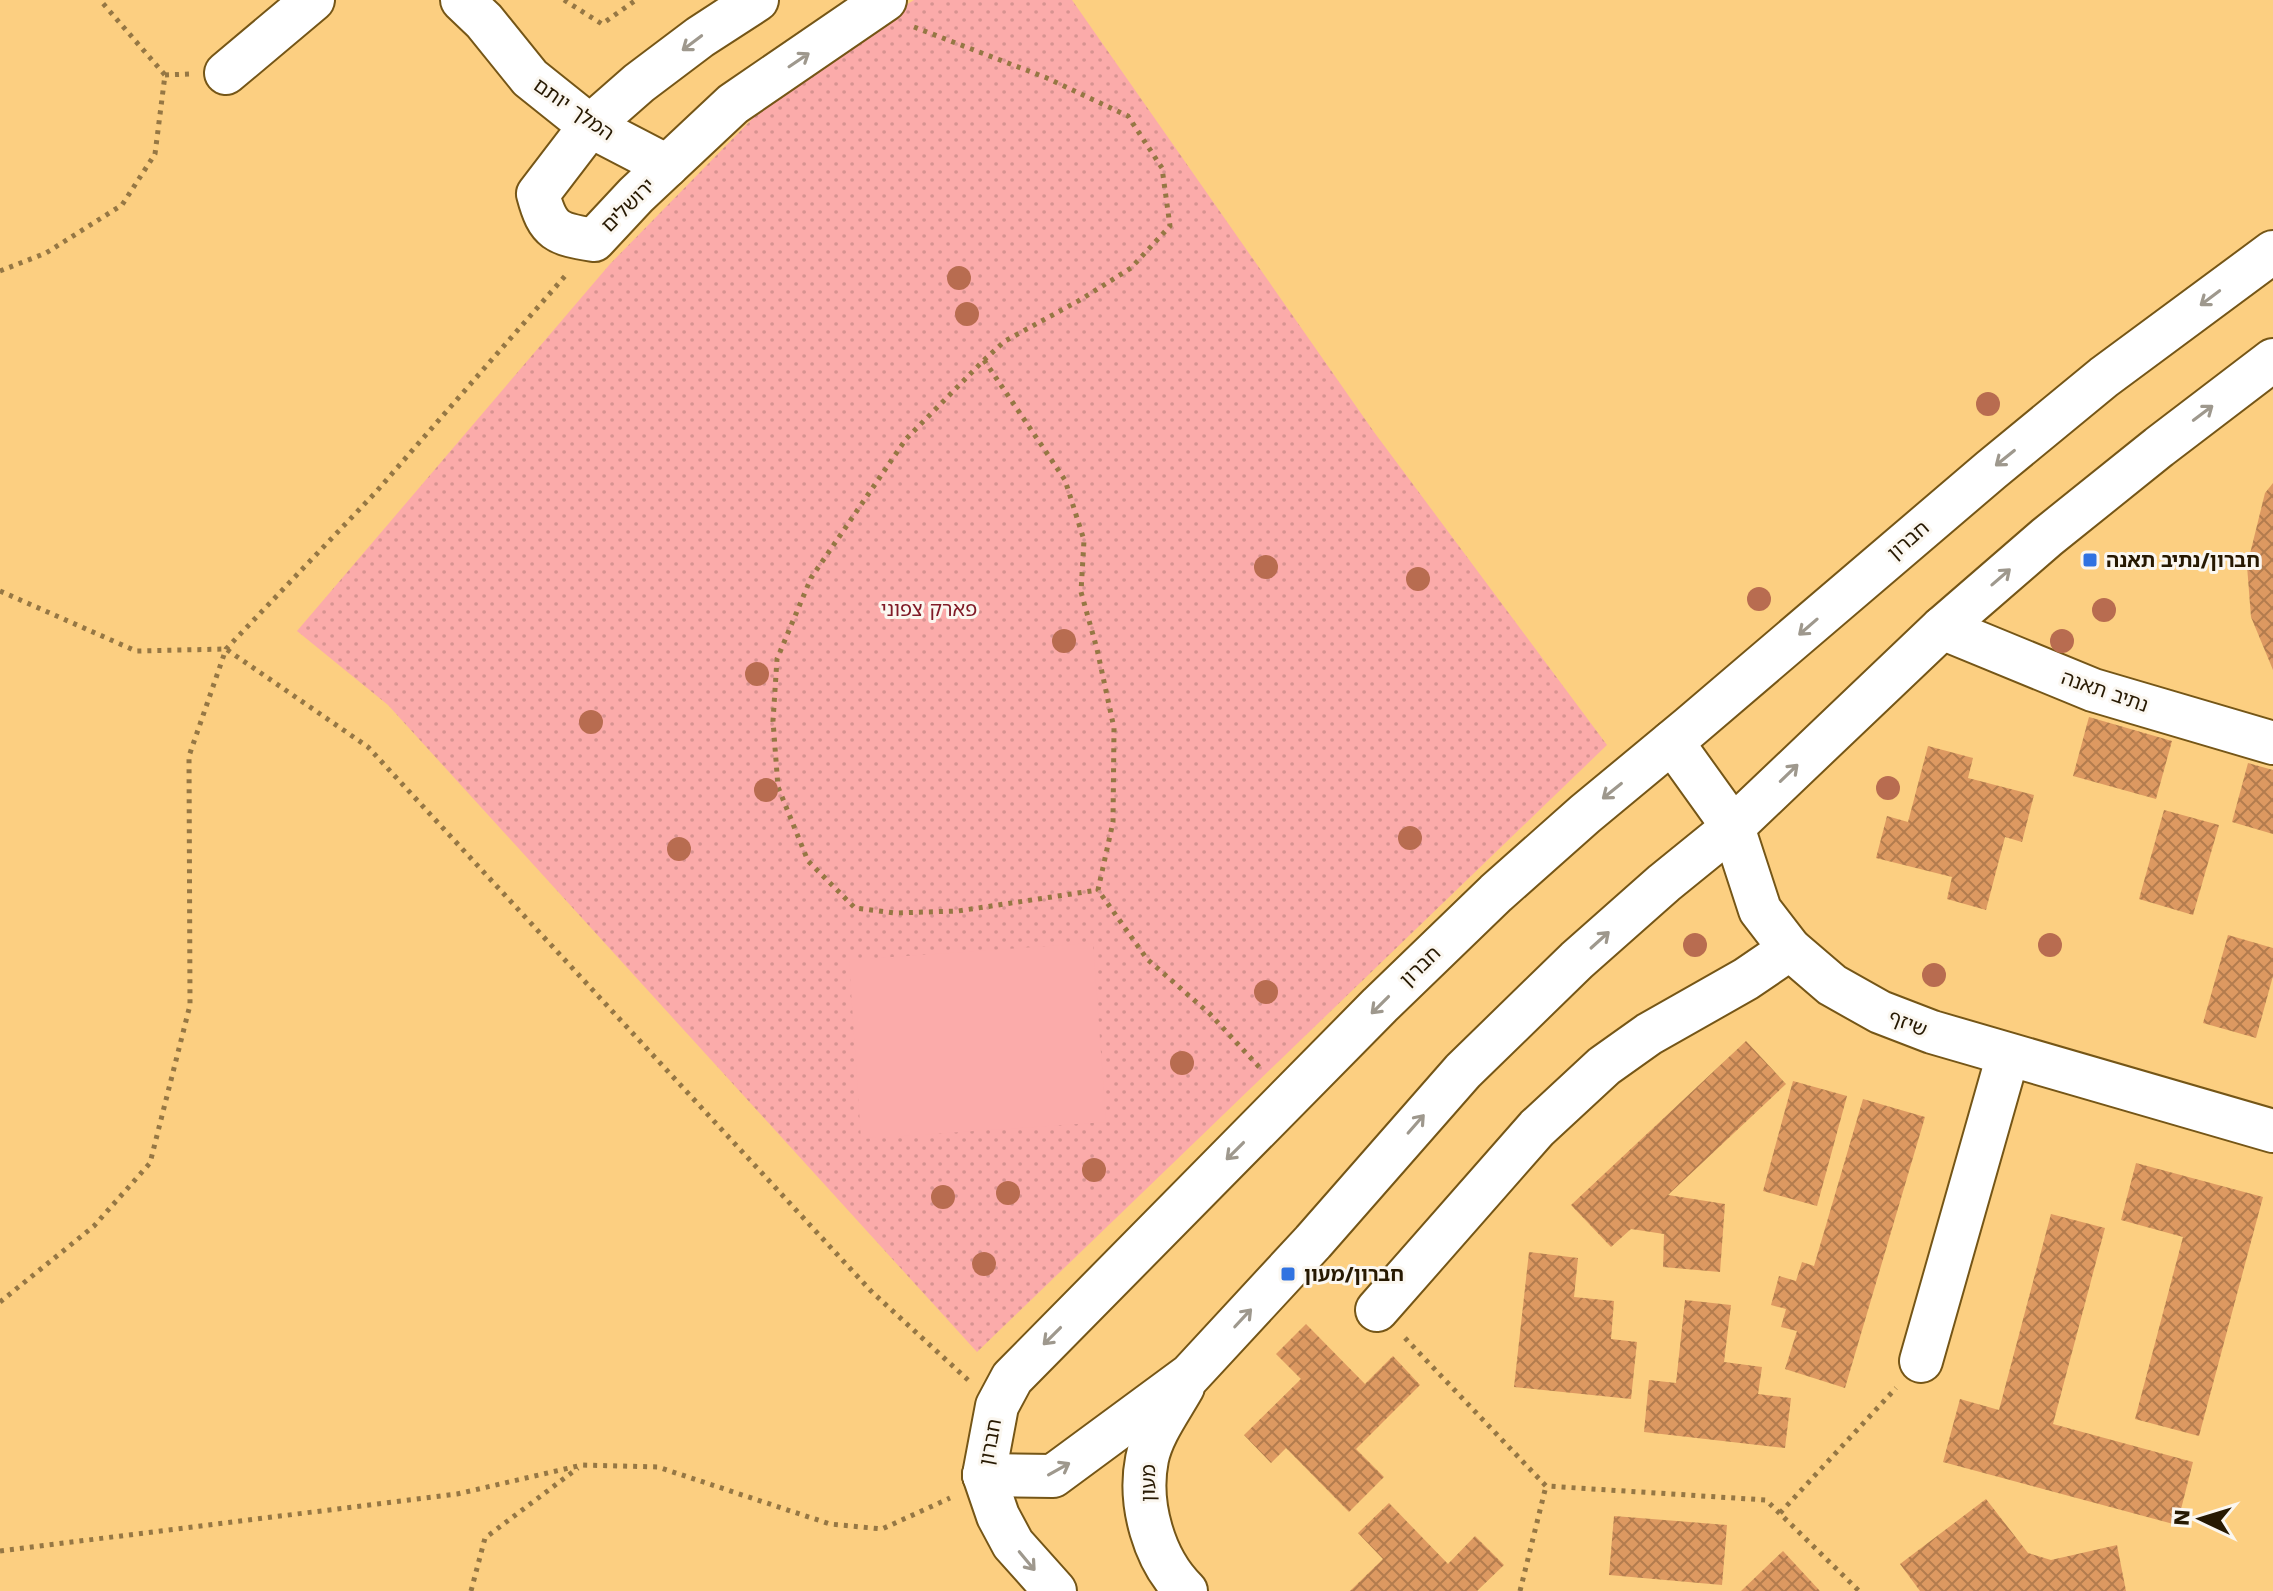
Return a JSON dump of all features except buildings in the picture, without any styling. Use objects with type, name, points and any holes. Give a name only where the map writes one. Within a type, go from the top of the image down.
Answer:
[{"type":"street","points":[[226,73],[313,0]]},
{"type":"street","name":"המלך יותם","points":[[462,0],[484,21],[530,78],[590,126],[667,166]]},
{"type":"street","name":"ירושלים","points":[[757,0],[688,46],[590,126],[538,194],[544,218],[557,230],[566,235],[594,240],[733,104],[882,3]]},
{"type":"street","name":"חברון","points":[[2273,252],[2104,377],[1991,470],[1496,893],[1380,1005],[1012,1378],[997,1406],[984,1475],[1053,1476],[1190,1375],[1313,1242],[1463,1071],[1577,960],[1733,827],[1942,628],[2047,537],[2273,360]]},
{"type":"street","name":"נתיב תאנה","points":[[1942,628],[2093,690],[2273,743]]},
{"type":"street","name":"שיזף","points":[[1672,742],[1733,827],[1760,910],[1790,949],[1832,985],[1880,1012],[1932,1032],[2273,1131]]},
{"type":"street","points":[[1377,1310],[1537,1128],[1604,1066],[1649,1034],[1746,979],[1790,949]]},
{"type":"street","points":[[1921,1361],[2008,1055]]},
{"type":"street","name":"מעון","points":[[1186,1591],[1160,1556],[1145,1493],[1147,1459],[1158,1432],[1190,1375]]},
{"type":"street","points":[[984,1475],[998,1516],[1013,1544],[1055,1591]]},
{"type":"path","points":[[0,271],[46,253],[122,205],[155,154],[165,75],[100,0]]},
{"type":"path","points":[[564,0],[602,24],[636,0]]},
{"type":"path","points":[[882,3],[879,13],[1047,78],[1128,116],[1162,168],[1170,226],[1131,268],[1005,341],[906,439],[811,578],[777,659],[773,721],[778,787],[808,861],[855,908],[895,913],[958,911],[1098,890]]},
{"type":"path","points":[[0,1302],[94,1226],[150,1163],[190,1005],[189,756],[226,649],[375,493],[594,240]]},
{"type":"path","points":[[984,360],[1065,480],[1084,540],[1081,592],[1114,728],[1113,822],[1098,890],[1147,959],[1210,1014],[1290,1096]]},
{"type":"path","points":[[0,591],[136,651],[226,649],[368,747],[871,1291],[997,1406]]},
{"type":"path","points":[[1377,1310],[1546,1486],[1766,1500],[1859,1591]]},
{"type":"path","points":[[1780,1513],[1921,1361]]},
{"type":"path","points":[[0,1551],[457,1494],[582,1465],[658,1467],[830,1524],[882,1529],[949,1499],[984,1475]]},
{"type":"path","points":[[471,1591],[485,1538],[582,1465]]},
{"type":"path","points":[[1520,1591],[1546,1486]]},
{"type":"green space","name":"פארק צפוני","points":[[914,0],[1072,0],[1374,432],[1607,745],[977,1352],[388,705],[297,631],[610,264],[755,116],[872,26]]},
{"type":"green space","points":[[1093,943],[1106,1122],[861,1139],[849,960]]},
{"type":"place","name":"חברון/נתיב תאנה","points":[[2090,560]]},
{"type":"place","name":"חברון/מעון","points":[[1288,1274]]}]
